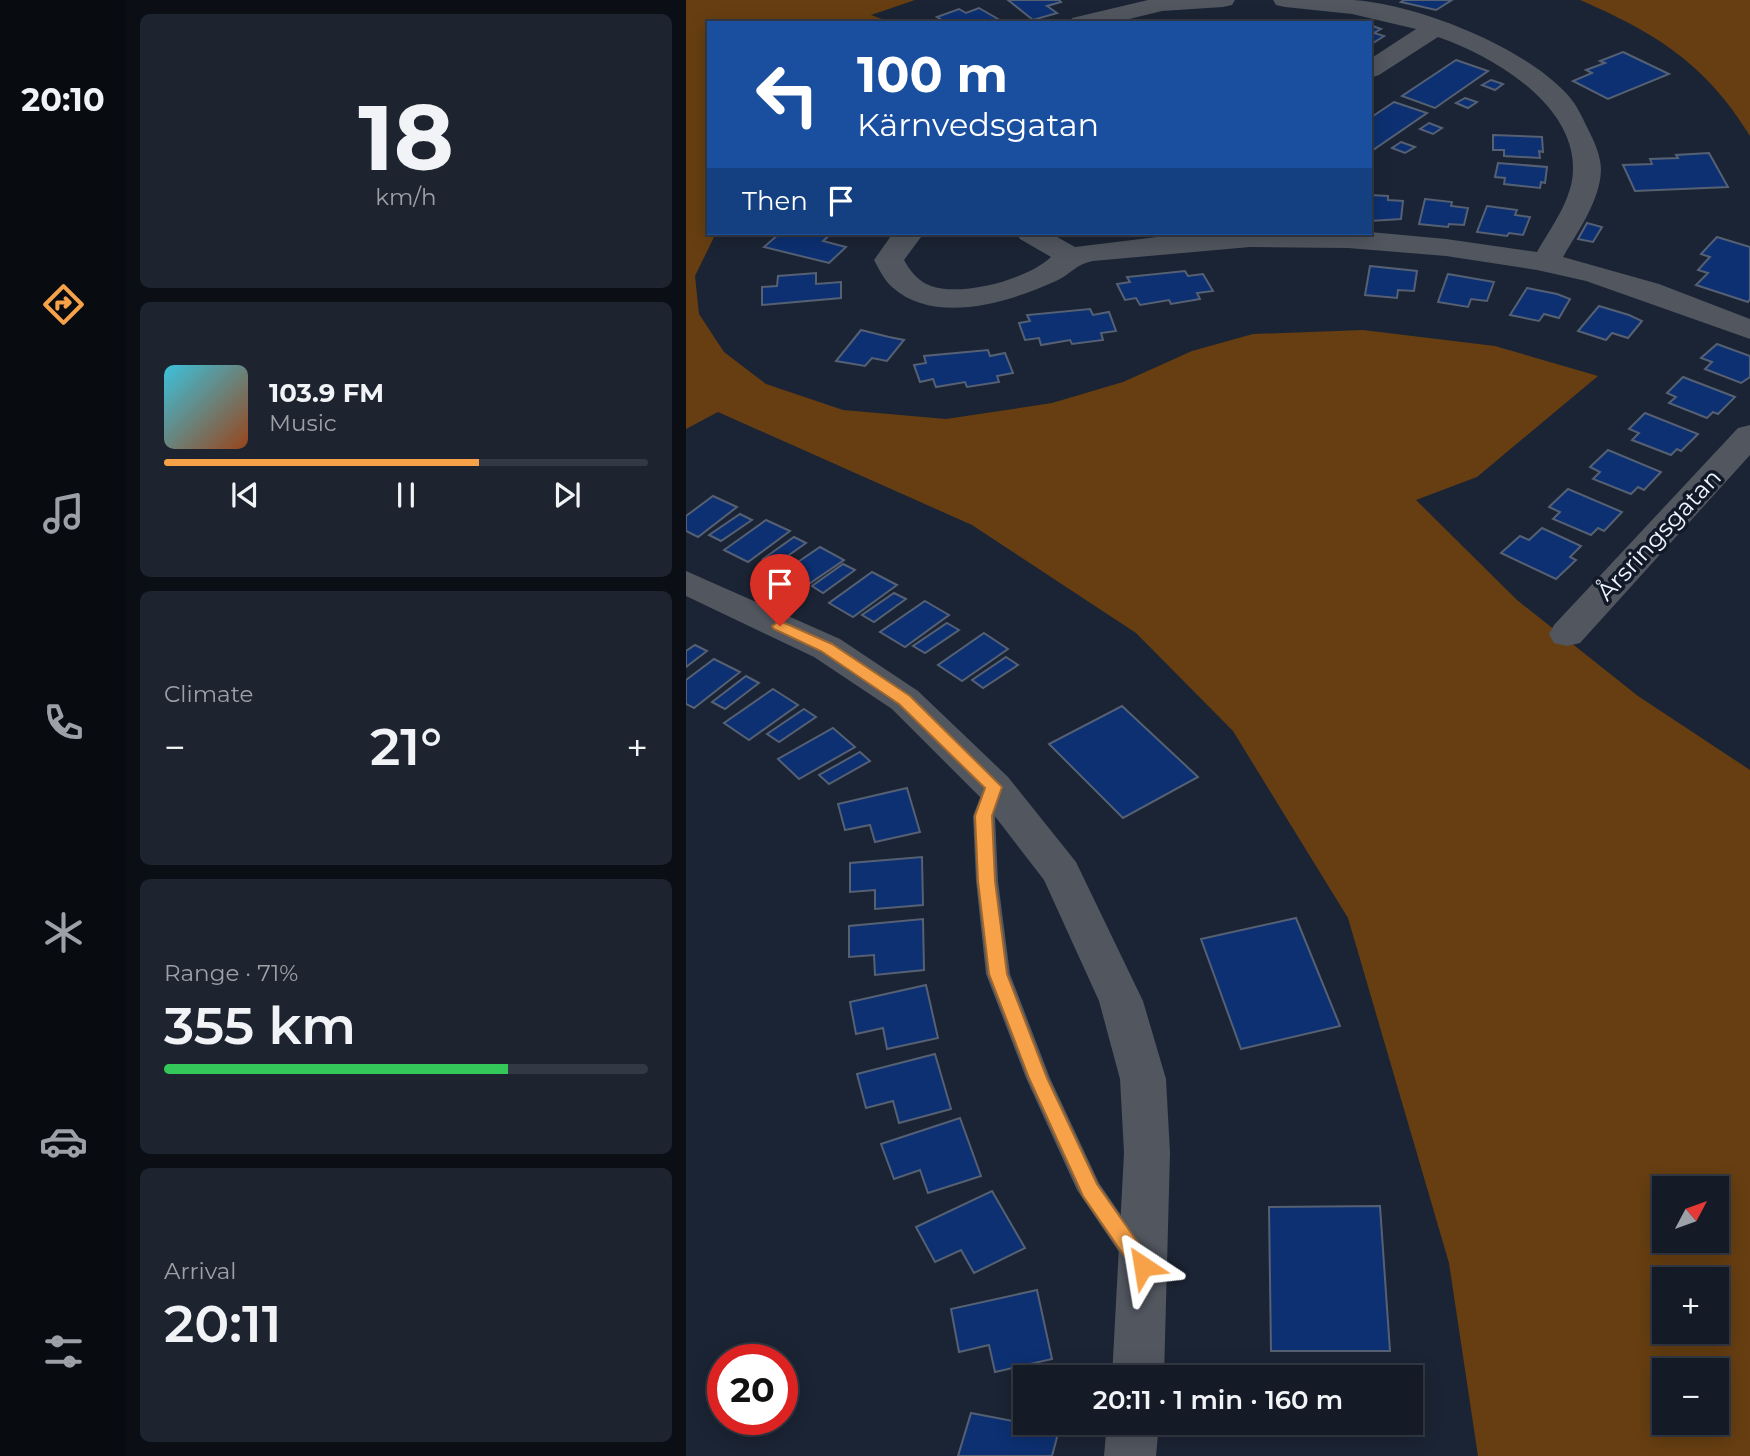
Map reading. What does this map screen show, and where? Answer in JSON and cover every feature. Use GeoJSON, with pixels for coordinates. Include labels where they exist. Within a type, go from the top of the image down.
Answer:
{"type":"FeatureCollection","features":[{"type":"Feature","properties":{"kind":"street"},"geometry":{"type":"LineString","coordinates":[[1090,21],[1162,4],[1223,0]]}},
{"type":"Feature","properties":{"kind":"street"},"geometry":{"type":"LineString","coordinates":[[1285,0],[1313,1],[1376,12],[1433,28],[1479,45],[1529,75],[1559,100],[1578,134],[1588,169],[1579,200],[1545,263]]}},
{"type":"Feature","properties":{"kind":"street"},"geometry":{"type":"LineString","coordinates":[[1372,68],[1433,28]]}},
{"type":"Feature","properties":{"kind":"street"},"geometry":{"type":"LineString","coordinates":[[909,235],[898,244],[889,260],[895,277],[916,290],[936,296],[965,299],[994,294],[1053,272],[1070,256],[1204,240],[1274,236],[1418,244],[1545,263],[1632,286],[1750,330]]}},
{"type":"Feature","properties":{"kind":"street"},"geometry":{"type":"LineString","coordinates":[[1033,235],[1070,256]]}},
{"type":"Feature","properties":{"kind":"street","name":"Årsringsgatan"},"geometry":{"type":"LineString","coordinates":[[1567,634],[1750,435]]}},
{"type":"Feature","properties":{"kind":"street"},"geometry":{"type":"LineString","coordinates":[[686,582],[827,648],[905,700],[994,787],[1061,873],[1121,1001],[1143,1079],[1147,1153],[1139,1365]]}},
{"type":"Feature","properties":{"kind":"street"},"geometry":{"type":"LineString","coordinates":[[1130,1456],[1132,1435]]}},
{"type":"Feature","properties":{"kind":"lane"},"geometry":{"type":"LineString","coordinates":[[994,787],[984,816],[987,881],[998,974],[1038,1078],[1090,1190],[1143,1266]]}},
{"type":"Feature","properties":{"kind":"shaded area"},"geometry":{"type":"Polygon","coordinates":[[[686,0],[915,0],[871,15],[888,21],[707,21],[707,235],[715,235],[695,276],[699,314],[724,352],[766,384],[843,410],[946,419],[1052,403],[1123,382],[1192,351],[1253,334],[1363,330],[1495,346],[1598,376],[1477,477],[1416,500],[1517,600],[1638,696],[1750,770],[1750,1456],[1478,1456],[1449,1263],[1348,918],[1233,731],[1136,633],[972,525],[718,412],[686,429],[686,0]]]}},
{"type":"Feature","properties":{"kind":"shaded area"},"geometry":{"type":"Polygon","coordinates":[[[1580,0],[1750,0],[1750,136],[1716,89],[1677,53],[1632,25],[1580,0]]]}},
{"type":"Feature","properties":{"kind":"building"},"geometry":{"type":"Polygon","coordinates":[[[1008,0],[1061,2],[1047,6],[1057,13],[1033,20],[1008,0]]]}},
{"type":"Feature","properties":{"kind":"building"},"geometry":{"type":"Polygon","coordinates":[[[1452,0],[1436,10],[1401,2],[1452,0]]]}},
{"type":"Feature","properties":{"kind":"building"},"geometry":{"type":"Polygon","coordinates":[[[979,8],[998,19],[944,21],[937,17],[959,9],[966,13],[979,8]]]}},
{"type":"Feature","properties":{"kind":"building"},"geometry":{"type":"Polygon","coordinates":[[[1372,26],[1381,29],[1374,33],[1384,36],[1372,44],[1372,26]]]}},
{"type":"Feature","properties":{"kind":"building"},"geometry":{"type":"Polygon","coordinates":[[[1623,52],[1669,74],[1608,99],[1573,81],[1592,73],[1586,70],[1605,63],[1600,61],[1623,52]]]}},
{"type":"Feature","properties":{"kind":"building"},"geometry":{"type":"Polygon","coordinates":[[[1456,60],[1488,71],[1435,108],[1402,96],[1456,60]]]}},
{"type":"Feature","properties":{"kind":"building"},"geometry":{"type":"Polygon","coordinates":[[[1491,80],[1503,84],[1495,90],[1482,85],[1491,80]]]}},
{"type":"Feature","properties":{"kind":"building"},"geometry":{"type":"Polygon","coordinates":[[[1465,98],[1477,102],[1468,108],[1456,103],[1465,98]]]}},
{"type":"Feature","properties":{"kind":"building"},"geometry":{"type":"Polygon","coordinates":[[[1394,102],[1427,113],[1372,151],[1372,117],[1394,102]]]}},
{"type":"Feature","properties":{"kind":"building"},"geometry":{"type":"Polygon","coordinates":[[[1429,123],[1442,128],[1433,134],[1420,129],[1429,123]]]}},
{"type":"Feature","properties":{"kind":"building"},"geometry":{"type":"Polygon","coordinates":[[[1493,135],[1542,137],[1543,152],[1539,151],[1540,158],[1504,156],[1504,150],[1493,150],[1493,135]]]}},
{"type":"Feature","properties":{"kind":"building"},"geometry":{"type":"Polygon","coordinates":[[[1401,142],[1415,147],[1405,153],[1392,148],[1401,142]]]}},
{"type":"Feature","properties":{"kind":"building"},"geometry":{"type":"Polygon","coordinates":[[[1709,153],[1728,187],[1635,191],[1623,165],[1652,164],[1650,159],[1709,153]]]}},
{"type":"Feature","properties":{"kind":"building"},"geometry":{"type":"Polygon","coordinates":[[[1498,163],[1547,167],[1545,183],[1541,182],[1540,188],[1504,184],[1505,178],[1495,177],[1498,163]]]}},
{"type":"Feature","properties":{"kind":"building"},"geometry":{"type":"Polygon","coordinates":[[[1372,195],[1388,196],[1388,200],[1403,201],[1401,219],[1372,221],[1372,195]]]}},
{"type":"Feature","properties":{"kind":"building"},"geometry":{"type":"Polygon","coordinates":[[[1425,199],[1452,202],[1451,206],[1468,208],[1464,225],[1449,224],[1448,227],[1419,224],[1425,199]]]}},
{"type":"Feature","properties":{"kind":"building"},"geometry":{"type":"Polygon","coordinates":[[[1487,206],[1517,210],[1515,215],[1530,217],[1523,235],[1477,232],[1487,206]]]}},
{"type":"Feature","properties":{"kind":"building"},"geometry":{"type":"Polygon","coordinates":[[[1587,223],[1602,227],[1593,242],[1578,239],[1587,223]]]}},
{"type":"Feature","properties":{"kind":"building"},"geometry":{"type":"Polygon","coordinates":[[[778,235],[830,235],[823,241],[846,247],[829,263],[764,247],[778,235]]]}},
{"type":"Feature","properties":{"kind":"building"},"geometry":{"type":"Polygon","coordinates":[[[1717,237],[1750,247],[1748,302],[1696,285],[1708,273],[1698,270],[1710,257],[1701,254],[1717,237]]]}},
{"type":"Feature","properties":{"kind":"building"},"geometry":{"type":"Polygon","coordinates":[[[1370,266],[1417,271],[1414,291],[1398,290],[1397,298],[1365,295],[1370,266]]]}},
{"type":"Feature","properties":{"kind":"building"},"geometry":{"type":"Polygon","coordinates":[[[1185,271],[1188,276],[1203,274],[1213,291],[1197,293],[1200,299],[1140,305],[1136,298],[1125,300],[1117,284],[1130,282],[1127,277],[1185,271]]]}},
{"type":"Feature","properties":{"kind":"building"},"geometry":{"type":"Polygon","coordinates":[[[816,273],[816,284],[841,282],[841,298],[762,305],[762,287],[777,286],[778,276],[816,273]]]}},
{"type":"Feature","properties":{"kind":"building"},"geometry":{"type":"Polygon","coordinates":[[[1448,274],[1494,282],[1487,301],[1471,299],[1468,307],[1438,302],[1448,274]]]}},
{"type":"Feature","properties":{"kind":"building"},"geometry":{"type":"Polygon","coordinates":[[[1527,288],[1570,299],[1559,318],[1544,314],[1539,321],[1510,315],[1527,288]]]}},
{"type":"Feature","properties":{"kind":"building"},"geometry":{"type":"Polygon","coordinates":[[[1599,306],[1642,321],[1628,338],[1612,333],[1606,340],[1578,331],[1599,306]]]}},
{"type":"Feature","properties":{"kind":"building"},"geometry":{"type":"Polygon","coordinates":[[[1090,309],[1093,315],[1109,312],[1116,331],[1101,333],[1103,340],[1072,344],[1070,340],[1041,345],[1039,338],[1025,340],[1019,323],[1030,321],[1027,315],[1090,309]]]}},
{"type":"Feature","properties":{"kind":"building"},"geometry":{"type":"Polygon","coordinates":[[[861,330],[904,340],[887,361],[872,358],[865,366],[836,361],[861,330]]]}},
{"type":"Feature","properties":{"kind":"building"},"geometry":{"type":"Polygon","coordinates":[[[1717,344],[1750,356],[1750,377],[1741,383],[1705,369],[1712,362],[1701,358],[1717,344]]]}},
{"type":"Feature","properties":{"kind":"building"},"geometry":{"type":"Polygon","coordinates":[[[988,350],[990,356],[1005,353],[1013,373],[997,376],[999,382],[967,387],[965,382],[936,387],[933,379],[920,382],[914,365],[926,363],[924,356],[988,350]]]}},
{"type":"Feature","properties":{"kind":"building"},"geometry":{"type":"Polygon","coordinates":[[[1683,377],[1735,397],[1718,414],[1713,412],[1707,418],[1669,403],[1676,397],[1667,393],[1683,377]]]}},
{"type":"Feature","properties":{"kind":"building"},"geometry":{"type":"Polygon","coordinates":[[[1645,413],[1698,434],[1681,451],[1677,449],[1671,455],[1632,440],[1639,433],[1629,429],[1645,413]]]}},
{"type":"Feature","properties":{"kind":"building"},"geometry":{"type":"Polygon","coordinates":[[[1608,450],[1661,472],[1644,490],[1638,487],[1631,494],[1593,479],[1600,472],[1590,467],[1608,450]]]}},
{"type":"Feature","properties":{"kind":"building"},"geometry":{"type":"Polygon","coordinates":[[[1568,489],[1622,512],[1604,531],[1598,528],[1591,535],[1553,519],[1560,512],[1549,507],[1568,489]]]}},
{"type":"Feature","properties":{"kind":"building"},"geometry":{"type":"Polygon","coordinates":[[[713,496],[737,507],[698,537],[686,531],[686,516],[713,496]]]}},
{"type":"Feature","properties":{"kind":"building"},"geometry":{"type":"Polygon","coordinates":[[[740,514],[752,520],[721,541],[709,535],[740,514]]]}},
{"type":"Feature","properties":{"kind":"building"},"geometry":{"type":"Polygon","coordinates":[[[766,520],[790,531],[748,562],[724,550],[766,520]]]}},
{"type":"Feature","properties":{"kind":"building"},"geometry":{"type":"Polygon","coordinates":[[[1542,528],[1581,546],[1570,557],[1576,560],[1556,579],[1501,553],[1520,536],[1529,540],[1542,528]]]}},
{"type":"Feature","properties":{"kind":"building"},"geometry":{"type":"Polygon","coordinates":[[[794,537],[806,543],[775,565],[763,559],[794,537]]]}},
{"type":"Feature","properties":{"kind":"building"},"geometry":{"type":"Polygon","coordinates":[[[820,547],[844,560],[800,590],[776,577],[820,547]]]}},
{"type":"Feature","properties":{"kind":"building"},"geometry":{"type":"Polygon","coordinates":[[[843,564],[855,570],[823,593],[812,586],[843,564]]]}},
{"type":"Feature","properties":{"kind":"building"},"geometry":{"type":"Polygon","coordinates":[[[872,572],[897,585],[853,617],[829,603],[872,572]]]}},
{"type":"Feature","properties":{"kind":"building"},"geometry":{"type":"Polygon","coordinates":[[[894,593],[906,599],[874,622],[862,615],[894,593]]]}},
{"type":"Feature","properties":{"kind":"building"},"geometry":{"type":"Polygon","coordinates":[[[925,601],[949,615],[905,647],[880,632],[925,601]]]}},
{"type":"Feature","properties":{"kind":"building"},"geometry":{"type":"Polygon","coordinates":[[[947,623],[959,630],[925,653],[913,646],[947,623]]]}},
{"type":"Feature","properties":{"kind":"building"},"geometry":{"type":"Polygon","coordinates":[[[984,633],[1008,649],[962,681],[938,665],[984,633]]]}},
{"type":"Feature","properties":{"kind":"building"},"geometry":{"type":"Polygon","coordinates":[[[695,645],[707,651],[686,667],[686,651],[695,645]]]}},
{"type":"Feature","properties":{"kind":"building"},"geometry":{"type":"Polygon","coordinates":[[[1006,657],[1018,665],[983,688],[972,680],[1006,657]]]}},
{"type":"Feature","properties":{"kind":"building"},"geometry":{"type":"Polygon","coordinates":[[[714,659],[740,672],[694,708],[686,704],[686,680],[714,659]]]}},
{"type":"Feature","properties":{"kind":"building"},"geometry":{"type":"Polygon","coordinates":[[[746,676],[759,683],[725,709],[712,702],[746,676]]]}},
{"type":"Feature","properties":{"kind":"building"},"geometry":{"type":"Polygon","coordinates":[[[773,689],[798,705],[749,740],[724,723],[773,689]]]}},
{"type":"Feature","properties":{"kind":"building"},"geometry":{"type":"Polygon","coordinates":[[[1122,706],[1198,777],[1123,818],[1049,744],[1122,706]]]}},
{"type":"Feature","properties":{"kind":"building"},"geometry":{"type":"Polygon","coordinates":[[[804,709],[816,717],[779,742],[767,734],[804,709]]]}},
{"type":"Feature","properties":{"kind":"building"},"geometry":{"type":"Polygon","coordinates":[[[833,728],[855,747],[799,779],[778,759],[833,728]]]}},
{"type":"Feature","properties":{"kind":"building"},"geometry":{"type":"Polygon","coordinates":[[[860,752],[870,761],[829,784],[819,775],[860,752]]]}},
{"type":"Feature","properties":{"kind":"building"},"geometry":{"type":"Polygon","coordinates":[[[907,788],[920,832],[875,842],[870,825],[845,830],[838,804],[907,788]]]}},
{"type":"Feature","properties":{"kind":"building"},"geometry":{"type":"Polygon","coordinates":[[[922,857],[923,905],[875,909],[875,890],[850,892],[850,863],[922,857]]]}},
{"type":"Feature","properties":{"kind":"building"},"geometry":{"type":"Polygon","coordinates":[[[1296,918],[1340,1026],[1241,1049],[1201,939],[1296,918]]]}},
{"type":"Feature","properties":{"kind":"building"},"geometry":{"type":"Polygon","coordinates":[[[923,919],[924,970],[875,975],[874,955],[849,957],[849,926],[923,919]]]}},
{"type":"Feature","properties":{"kind":"building"},"geometry":{"type":"Polygon","coordinates":[[[926,985],[938,1038],[887,1049],[883,1028],[856,1034],[850,1002],[926,985]]]}},
{"type":"Feature","properties":{"kind":"building"},"geometry":{"type":"Polygon","coordinates":[[[935,1054],[951,1109],[899,1123],[893,1101],[866,1108],[857,1074],[935,1054]]]}},
{"type":"Feature","properties":{"kind":"building"},"geometry":{"type":"Polygon","coordinates":[[[960,1118],[981,1176],[928,1193],[920,1170],[894,1179],[881,1144],[960,1118]]]}},
{"type":"Feature","properties":{"kind":"building"},"geometry":{"type":"Polygon","coordinates":[[[992,1191],[1025,1248],[974,1273],[961,1250],[935,1262],[916,1227],[992,1191]]]}},
{"type":"Feature","properties":{"kind":"building"},"geometry":{"type":"Polygon","coordinates":[[[1380,1206],[1390,1351],[1271,1351],[1269,1207],[1380,1206]]]}},
{"type":"Feature","properties":{"kind":"building"},"geometry":{"type":"Polygon","coordinates":[[[1037,1290],[1052,1359],[1013,1365],[1013,1368],[995,1372],[989,1345],[959,1352],[951,1309],[1037,1290]]]}},
{"type":"Feature","properties":{"kind":"building"},"geometry":{"type":"Polygon","coordinates":[[[971,1413],[1013,1421],[1013,1435],[1058,1435],[1052,1456],[958,1456],[971,1413]]]}},
{"type":"Feature","properties":{"kind":"route"},"geometry":{"type":"LineString","coordinates":[[780,626],[827,648],[905,700],[994,787],[984,816],[987,881],[998,974],[1038,1078],[1090,1190],[1143,1266]]}}]}
